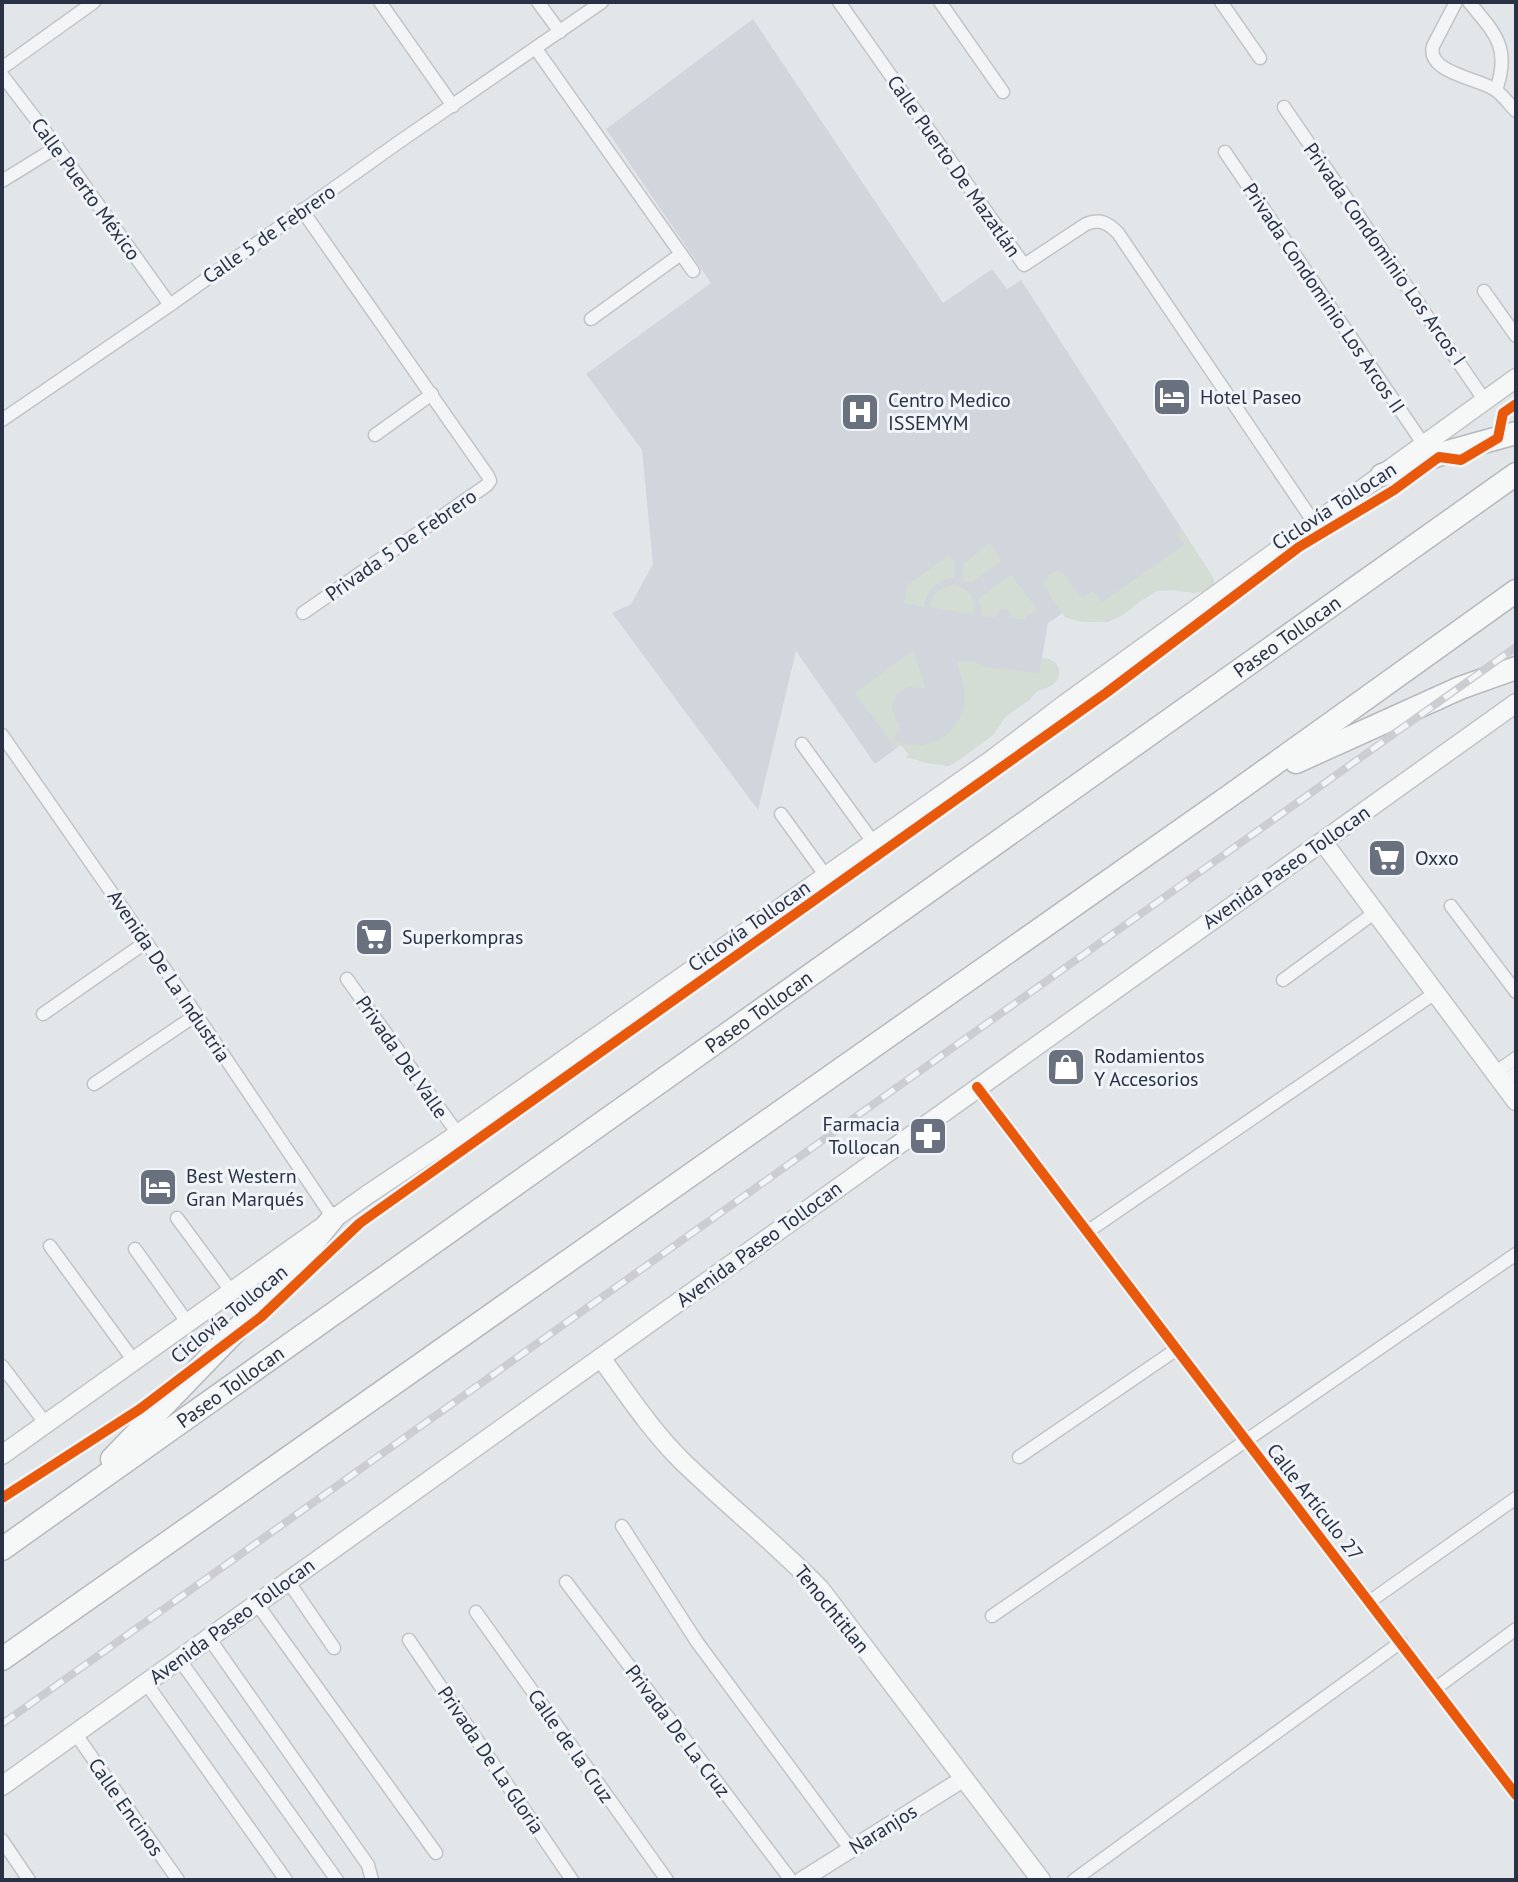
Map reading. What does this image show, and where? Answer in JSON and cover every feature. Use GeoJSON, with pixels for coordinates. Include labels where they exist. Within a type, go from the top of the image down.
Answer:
{"type":"FeatureCollection","features":[{"type":"Feature","properties":{"kind":"highway"},"geometry":{"type":"LineString","coordinates":[[1382,475],[1447,452],[1516,433]]}},
{"type":"Feature","properties":{"kind":"highway","name":"Paseo Tollocan"},"geometry":{"type":"LineString","coordinates":[[2,1549],[1516,474]]}},
{"type":"Feature","properties":{"kind":"highway"},"geometry":{"type":"LineString","coordinates":[[2,1659],[1231,795],[1516,591]]}},
{"type":"Feature","properties":{"kind":"highway"},"geometry":{"type":"LineString","coordinates":[[1231,795],[1325,748],[1460,688],[1516,668]]}},
{"type":"Feature","properties":{"kind":"highway"},"geometry":{"type":"LineString","coordinates":[[75,1497],[275,1290],[333,1218]]}},
{"type":"Feature","properties":{"kind":"main road"},"geometry":{"type":"LineString","coordinates":[[2,1455],[333,1218],[458,1134],[994,758],[1516,378]]}},
{"type":"Feature","properties":{"kind":"main road","name":"Avenida Paseo Tollocan"},"geometry":{"type":"LineString","coordinates":[[2,1786],[1516,703]]}},
{"type":"Feature","properties":{"kind":"main road"},"geometry":{"type":"LineString","coordinates":[[1323,842],[1435,993],[1504,1076],[1516,1101]]}},
{"type":"Feature","properties":{"kind":"main road","name":"Tenochtitlan"},"geometry":{"type":"LineString","coordinates":[[601,1358],[657,1434],[821,1590],[1041,1880]]}},
{"type":"Feature","properties":{"kind":"street"},"geometry":{"type":"LineString","coordinates":[[2,68],[94,2]]}},
{"type":"Feature","properties":{"kind":"street"},"geometry":{"type":"LineString","coordinates":[[380,2],[453,106]]}},
{"type":"Feature","properties":{"kind":"street"},"geometry":{"type":"LineString","coordinates":[[538,2],[560,32]]}},
{"type":"Feature","properties":{"kind":"street","name":"Calle 5 de Febrero"},"geometry":{"type":"LineString","coordinates":[[2,420],[602,2]]}},
{"type":"Feature","properties":{"kind":"street","name":"Calle Puerto De Mazatlán"},"geometry":{"type":"LineString","coordinates":[[839,2],[1024,265],[1092,221],[1105,222],[1118,233],[1315,524]]}},
{"type":"Feature","properties":{"kind":"street"},"geometry":{"type":"LineString","coordinates":[[940,2],[1003,92]]}},
{"type":"Feature","properties":{"kind":"street"},"geometry":{"type":"LineString","coordinates":[[1221,2],[1260,58]]}},
{"type":"Feature","properties":{"kind":"street"},"geometry":{"type":"LineString","coordinates":[[1456,2],[1431,50],[1433,60],[1441,67],[1496,90],[1516,110]]}},
{"type":"Feature","properties":{"kind":"street"},"geometry":{"type":"LineString","coordinates":[[1469,2],[1498,42],[1503,65],[1496,90]]}},
{"type":"Feature","properties":{"kind":"street"},"geometry":{"type":"LineString","coordinates":[[536,49],[693,271]]}},
{"type":"Feature","properties":{"kind":"street","name":"Calle Puerto México"},"geometry":{"type":"LineString","coordinates":[[2,75],[170,305]]}},
{"type":"Feature","properties":{"kind":"street","name":"Privada Condominio Los Arcos I"},"geometry":{"type":"LineString","coordinates":[[1284,107],[1485,401]]}},
{"type":"Feature","properties":{"kind":"street"},"geometry":{"type":"LineString","coordinates":[[2,181],[57,147]]}},
{"type":"Feature","properties":{"kind":"street","name":"Privada Condominio Los Arcos II"},"geometry":{"type":"LineString","coordinates":[[1225,152],[1424,445]]}},
{"type":"Feature","properties":{"kind":"street","name":"Privada 5 De Febrero"},"geometry":{"type":"LineString","coordinates":[[302,210],[490,481],[303,613]]}},
{"type":"Feature","properties":{"kind":"street"},"geometry":{"type":"LineString","coordinates":[[591,319],[681,254]]}},
{"type":"Feature","properties":{"kind":"street"},"geometry":{"type":"LineString","coordinates":[[1484,291],[1516,336]]}},
{"type":"Feature","properties":{"kind":"street"},"geometry":{"type":"LineString","coordinates":[[375,435],[432,394]]}},
{"type":"Feature","properties":{"kind":"street","name":"Avenida De La Industria"},"geometry":{"type":"LineString","coordinates":[[2,735],[333,1218]]}},
{"type":"Feature","properties":{"kind":"street"},"geometry":{"type":"LineString","coordinates":[[802,744],[873,842]]}},
{"type":"Feature","properties":{"kind":"street"},"geometry":{"type":"LineString","coordinates":[[781,814],[826,876]]}},
{"type":"Feature","properties":{"kind":"street"},"geometry":{"type":"LineString","coordinates":[[1451,906],[1516,992]]}},
{"type":"Feature","properties":{"kind":"street"},"geometry":{"type":"LineString","coordinates":[[1283,980],[1374,913]]}},
{"type":"Feature","properties":{"kind":"street"},"geometry":{"type":"LineString","coordinates":[[43,1014],[146,942]]}},
{"type":"Feature","properties":{"kind":"street","name":"Privada Del Valle"},"geometry":{"type":"LineString","coordinates":[[347,979],[458,1134]]}},
{"type":"Feature","properties":{"kind":"street"},"geometry":{"type":"LineString","coordinates":[[1087,1232],[1435,993]]}},
{"type":"Feature","properties":{"kind":"street"},"geometry":{"type":"LineString","coordinates":[[94,1084],[196,1015]]}},
{"type":"Feature","properties":{"kind":"street"},"geometry":{"type":"LineString","coordinates":[[1504,1076],[1516,1058]]}},
{"type":"Feature","properties":{"kind":"street","name":"Calle Artículo 27"},"geometry":{"type":"LineString","coordinates":[[977,1087],[1516,1795]]}},
{"type":"Feature","properties":{"kind":"street"},"geometry":{"type":"LineString","coordinates":[[177,1218],[231,1291]]}},
{"type":"Feature","properties":{"kind":"street"},"geometry":{"type":"LineString","coordinates":[[50,1246],[134,1361]]}},
{"type":"Feature","properties":{"kind":"street"},"geometry":{"type":"LineString","coordinates":[[135,1249],[187,1322]]}},
{"type":"Feature","properties":{"kind":"street"},"geometry":{"type":"LineString","coordinates":[[992,1616],[1516,1254]]}},
{"type":"Feature","properties":{"kind":"street"},"geometry":{"type":"LineString","coordinates":[[1019,1457],[1177,1349]]}},
{"type":"Feature","properties":{"kind":"street"},"geometry":{"type":"LineString","coordinates":[[2,1366],[46,1424]]}},
{"type":"Feature","properties":{"kind":"street"},"geometry":{"type":"LineString","coordinates":[[1369,1602],[1516,1498]]}},
{"type":"Feature","properties":{"kind":"street"},"geometry":{"type":"LineString","coordinates":[[622,1526],[697,1642],[851,1850]]}},
{"type":"Feature","properties":{"kind":"street"},"geometry":{"type":"LineString","coordinates":[[288,1581],[334,1648]]}},
{"type":"Feature","properties":{"kind":"street","name":"Privada De La Cruz"},"geometry":{"type":"LineString","coordinates":[[566,1582],[791,1880]]}},
{"type":"Feature","properties":{"kind":"street"},"geometry":{"type":"LineString","coordinates":[[257,1604],[436,1853]]}},
{"type":"Feature","properties":{"kind":"street","name":"Calle de la Cruz"},"geometry":{"type":"LineString","coordinates":[[476,1612],[667,1880]]}},
{"type":"Feature","properties":{"kind":"street"},"geometry":{"type":"LineString","coordinates":[[1436,1688],[1516,1629]]}},
{"type":"Feature","properties":{"kind":"street"},"geometry":{"type":"LineString","coordinates":[[209,1638],[368,1865],[372,1880]]}},
{"type":"Feature","properties":{"kind":"street","name":"Privada De La Gloria"},"geometry":{"type":"LineString","coordinates":[[409,1640],[572,1880]]}},
{"type":"Feature","properties":{"kind":"street"},"geometry":{"type":"LineString","coordinates":[[1074,1880],[1401,1642]]}},
{"type":"Feature","properties":{"kind":"street"},"geometry":{"type":"LineString","coordinates":[[179,1659],[337,1880]]}},
{"type":"Feature","properties":{"kind":"street"},"geometry":{"type":"LineString","coordinates":[[146,1683],[286,1880]]}},
{"type":"Feature","properties":{"kind":"street","name":"Calle Encinos"},"geometry":{"type":"LineString","coordinates":[[75,1733],[178,1880]]}},
{"type":"Feature","properties":{"kind":"street","name":"Naranjos"},"geometry":{"type":"LineString","coordinates":[[802,1880],[963,1779]]}},
{"type":"Feature","properties":{"kind":"street"},"geometry":{"type":"LineString","coordinates":[[2,1840],[29,1880]]}},
{"type":"Feature","properties":{"kind":"shaded area","name":"Centro Medico ISSEMYM"},"geometry":{"type":"Polygon","coordinates":[[[753,19],[943,303],[992,269],[1007,289],[1021,280],[1214,579],[1214,584],[1195,593],[1157,591],[1107,622],[1075,620],[1065,617],[1063,613],[1048,623],[1042,658],[1055,662],[1059,670],[1058,679],[1051,686],[1037,691],[1005,717],[993,735],[947,766],[906,757],[909,755],[901,745],[875,764],[796,651],[758,810],[612,613],[631,604],[653,564],[642,450],[586,374],[711,283],[606,129],[753,19]]]}},
{"type":"Feature","properties":{"kind":"shaded area"},"geometry":{"type":"Polygon","coordinates":[[[1181,529],[1214,579],[1214,584],[1202,592],[1161,590],[1119,617],[1084,622],[1065,616],[1044,584],[1050,574],[1062,572],[1082,598],[1093,591],[1102,602],[1184,545],[1176,533],[1181,529]]]}},
{"type":"Feature","properties":{"kind":"shaded area"},"geometry":{"type":"Polygon","coordinates":[[[990,543],[1002,561],[971,583],[962,580],[964,563],[990,543]]]}},
{"type":"Feature","properties":{"kind":"shaded area"},"geometry":{"type":"Polygon","coordinates":[[[950,555],[955,563],[954,578],[934,586],[924,607],[904,603],[907,585],[950,555]]]}},
{"type":"Feature","properties":{"kind":"shaded area"},"geometry":{"type":"Polygon","coordinates":[[[1011,575],[1037,609],[1022,620],[1013,618],[1010,611],[1005,609],[998,611],[995,617],[981,616],[979,598],[1011,575]]]}},
{"type":"Feature","properties":{"kind":"shaded area"},"geometry":{"type":"Polygon","coordinates":[[[954,585],[971,595],[975,604],[974,615],[930,607],[937,592],[954,585]]]}},
{"type":"Feature","properties":{"kind":"shaded area"},"geometry":{"type":"Polygon","coordinates":[[[913,651],[926,689],[908,687],[893,701],[895,717],[900,725],[894,740],[905,744],[927,744],[946,735],[954,727],[965,700],[957,662],[1039,673],[1042,659],[1047,658],[1055,662],[1059,675],[1055,683],[1037,691],[1005,717],[993,735],[953,764],[930,764],[906,757],[909,755],[902,745],[896,748],[855,693],[913,651]]]}},
{"type":"Feature","properties":{"kind":"railway"},"geometry":{"type":"LineString","coordinates":[[2,1724],[1516,647]]}},
{"type":"Feature","properties":{"kind":"cycle path","name":"Ciclovía Tollocan"},"geometry":{"type":"LineString","coordinates":[[2,1498],[140,1409],[261,1317],[360,1223],[1106,693],[1299,547],[1394,490],[1439,457],[1461,460],[1498,438],[1503,413],[1516,404]]}},
{"type":"Feature","properties":{"kind":"cycle path"},"geometry":{"type":"LineString","coordinates":[[977,1087],[1516,1795]]}},
{"type":"Feature","properties":{"kind":"place","name":"Hotel Paseo"},"geometry":{"type":"Point","coordinates":[1172,397]}},
{"type":"Feature","properties":{"kind":"place","name":"Centro Medico ISSEMYM"},"geometry":{"type":"Point","coordinates":[860,412]}},
{"type":"Feature","properties":{"kind":"place","name":"Oxxo"},"geometry":{"type":"Point","coordinates":[1387,858]}},
{"type":"Feature","properties":{"kind":"place","name":"Superkompras"},"geometry":{"type":"Point","coordinates":[374,937]}},
{"type":"Feature","properties":{"kind":"place","name":"Rodamientos Y Accesorios"},"geometry":{"type":"Point","coordinates":[1066,1067]}},
{"type":"Feature","properties":{"kind":"place","name":"Farmacia Tollocan"},"geometry":{"type":"Point","coordinates":[928,1136]}},
{"type":"Feature","properties":{"kind":"place","name":"Best Western Gran Marqués"},"geometry":{"type":"Point","coordinates":[158,1187]}}]}
